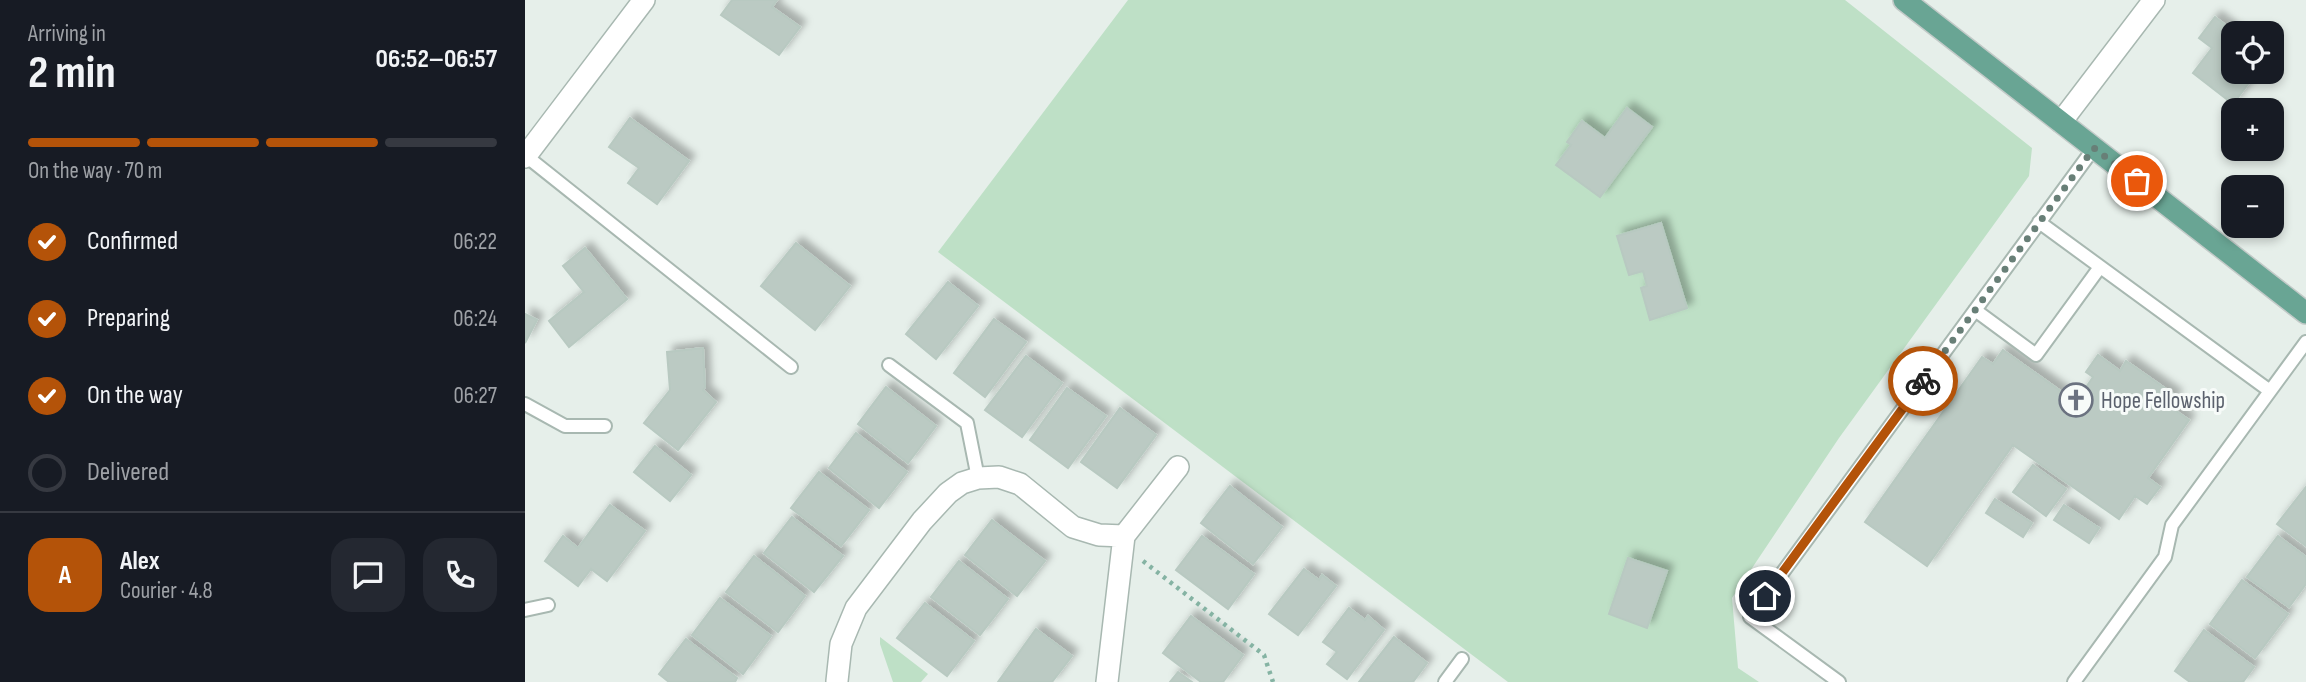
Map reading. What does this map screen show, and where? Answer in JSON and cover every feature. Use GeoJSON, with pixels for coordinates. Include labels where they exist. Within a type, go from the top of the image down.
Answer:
{"type":"FeatureCollection","features":[{"type":"Feature","properties":{"kind":"main road"},"geometry":{"type":"LineString","coordinates":[[1904,0],[2306,313]]}},
{"type":"Feature","properties":{"kind":"street"},"geometry":{"type":"LineString","coordinates":[[525,157],[644,0]]}},
{"type":"Feature","properties":{"kind":"street"},"geometry":{"type":"LineString","coordinates":[[2061,122],[2154,0]]}},
{"type":"Feature","properties":{"kind":"street"},"geometry":{"type":"LineString","coordinates":[[1107,682],[1124,541],[1178,467]]}},
{"type":"Feature","properties":{"kind":"street"},"geometry":{"type":"LineString","coordinates":[[835,681],[841,644],[856,608],[922,520],[948,493],[962,483],[978,478],[999,477],[1020,484],[1073,527],[1124,541]]}},
{"type":"Feature","properties":{"kind":"lane"},"geometry":{"type":"LineString","coordinates":[[1839,682],[1750,617],[2094,148]]}},
{"type":"Feature","properties":{"kind":"lane"},"geometry":{"type":"LineString","coordinates":[[525,157],[791,367]]}},
{"type":"Feature","properties":{"kind":"lane"},"geometry":{"type":"LineString","coordinates":[[2039,222],[2270,391]]}},
{"type":"Feature","properties":{"kind":"lane"},"geometry":{"type":"LineString","coordinates":[[1975,310],[2036,355],[2101,267]]}},
{"type":"Feature","properties":{"kind":"lane"},"geometry":{"type":"LineString","coordinates":[[2074,682],[2165,557],[2172,525],[2306,342]]}},
{"type":"Feature","properties":{"kind":"lane"},"geometry":{"type":"LineString","coordinates":[[889,365],[967,423],[978,478]]}},
{"type":"Feature","properties":{"kind":"lane"},"geometry":{"type":"LineString","coordinates":[[525,404],[565,426],[605,426]]}},
{"type":"Feature","properties":{"kind":"lane"},"geometry":{"type":"LineString","coordinates":[[525,610],[548,605]]}},
{"type":"Feature","properties":{"kind":"lane"},"geometry":{"type":"LineString","coordinates":[[1445,682],[1462,659]]}},
{"type":"Feature","properties":{"kind":"path"},"geometry":{"type":"LineString","coordinates":[[1124,541],[1263,655],[1273,682]]}},
{"type":"Feature","properties":{"kind":"green space"},"geometry":{"type":"Polygon","coordinates":[[[1128,0],[1845,0],[2032,148],[2029,176],[1839,438],[1732,598],[1738,668],[1759,682],[1508,682],[938,252],[1128,0]]]}},
{"type":"Feature","properties":{"kind":"green space"},"geometry":{"type":"Polygon","coordinates":[[[880,637],[928,674],[921,682],[893,682],[880,637]]]}},
{"type":"Feature","properties":{"kind":"building"},"geometry":{"type":"Polygon","coordinates":[[[732,0],[777,0],[772,7],[800,27],[779,55],[721,15],[732,0]]]}},
{"type":"Feature","properties":{"kind":"building"},"geometry":{"type":"Polygon","coordinates":[[[2215,17],[2221,22],[2221,84],[2248,84],[2238,98],[2225,98],[2193,73],[2212,48],[2199,38],[2215,17]]]}},
{"type":"Feature","properties":{"kind":"building"},"geometry":{"type":"Polygon","coordinates":[[[1627,108],[1652,127],[1600,197],[1556,165],[1571,145],[1567,142],[1582,121],[1605,138],[1627,108]]]}},
{"type":"Feature","properties":{"kind":"building"},"geometry":{"type":"Polygon","coordinates":[[[630,118],[689,161],[657,204],[628,183],[639,168],[609,147],[630,118]]]}},
{"type":"Feature","properties":{"kind":"building"},"geometry":{"type":"Polygon","coordinates":[[[1661,223],[1687,308],[1650,320],[1641,288],[1647,286],[1643,271],[1629,275],[1617,236],[1661,223]]]}},
{"type":"Feature","properties":{"kind":"building"},"geometry":{"type":"Polygon","coordinates":[[[796,243],[850,286],[815,330],[761,286],[796,243]]]}},
{"type":"Feature","properties":{"kind":"building"},"geometry":{"type":"Polygon","coordinates":[[[585,248],[627,299],[569,347],[549,321],[584,292],[563,266],[585,248]]]}},
{"type":"Feature","properties":{"kind":"building"},"geometry":{"type":"Polygon","coordinates":[[[948,282],[978,306],[936,359],[906,334],[948,282]]]}},
{"type":"Feature","properties":{"kind":"building"},"geometry":{"type":"Polygon","coordinates":[[[525,314],[537,320],[525,343],[525,314]]]}},
{"type":"Feature","properties":{"kind":"building"},"geometry":{"type":"Polygon","coordinates":[[[994,319],[1026,342],[985,397],[954,373],[994,319]]]}},
{"type":"Feature","properties":{"kind":"building"},"geometry":{"type":"Polygon","coordinates":[[[703,348],[703,390],[716,402],[678,450],[644,423],[670,390],[667,352],[703,348]]]}},
{"type":"Feature","properties":{"kind":"building"},"geometry":{"type":"Polygon","coordinates":[[[2003,350],[2076,402],[2093,377],[2086,372],[2098,355],[2120,371],[2126,361],[2176,396],[2169,406],[2189,420],[2148,478],[2160,487],[2147,504],[2135,496],[2119,519],[2013,445],[1927,566],[1865,522],[1982,357],[1993,364],[2003,350]]]}},
{"type":"Feature","properties":{"kind":"building"},"geometry":{"type":"Polygon","coordinates":[[[1026,356],[1062,383],[1022,437],[985,410],[1026,356]]]}},
{"type":"Feature","properties":{"kind":"building"},"geometry":{"type":"Polygon","coordinates":[[[886,387],[936,426],[908,463],[858,424],[886,387]]]}},
{"type":"Feature","properties":{"kind":"building"},"geometry":{"type":"Polygon","coordinates":[[[1067,388],[1106,416],[1068,468],[1030,440],[1067,388]]]}},
{"type":"Feature","properties":{"kind":"building"},"geometry":{"type":"Polygon","coordinates":[[[1120,408],[1156,435],[1117,488],[1081,462],[1120,408]]]}},
{"type":"Feature","properties":{"kind":"building"},"geometry":{"type":"Polygon","coordinates":[[[856,433],[907,472],[879,508],[829,468],[856,433]]]}},
{"type":"Feature","properties":{"kind":"building"},"geometry":{"type":"Polygon","coordinates":[[[655,446],[691,475],[670,501],[634,472],[655,446]]]}},
{"type":"Feature","properties":{"kind":"building"},"geometry":{"type":"Polygon","coordinates":[[[2033,465],[2066,489],[2046,516],[2013,492],[2033,465]]]}},
{"type":"Feature","properties":{"kind":"building"},"geometry":{"type":"Polygon","coordinates":[[[819,472],[869,510],[841,546],[791,508],[819,472]]]}},
{"type":"Feature","properties":{"kind":"building"},"geometry":{"type":"Polygon","coordinates":[[[1230,486],[1282,527],[1253,564],[1201,523],[1230,486]]]}},
{"type":"Feature","properties":{"kind":"building"},"geometry":{"type":"Polygon","coordinates":[[[2306,487],[2306,546],[2277,524],[2306,487]]]}},
{"type":"Feature","properties":{"kind":"building"},"geometry":{"type":"Polygon","coordinates":[[[1995,499],[2032,523],[2023,537],[1986,513],[1995,499]]]}},
{"type":"Feature","properties":{"kind":"building"},"geometry":{"type":"Polygon","coordinates":[[[610,505],[645,531],[607,581],[591,569],[578,586],[545,561],[563,536],[578,548],[610,505]]]}},
{"type":"Feature","properties":{"kind":"building"},"geometry":{"type":"Polygon","coordinates":[[[2064,505],[2099,528],[2089,543],[2054,520],[2064,505]]]}},
{"type":"Feature","properties":{"kind":"building"},"geometry":{"type":"Polygon","coordinates":[[[792,517],[843,556],[814,592],[764,553],[792,517]]]}},
{"type":"Feature","properties":{"kind":"building"},"geometry":{"type":"Polygon","coordinates":[[[992,520],[1045,561],[1017,596],[965,555],[992,520]]]}},
{"type":"Feature","properties":{"kind":"building"},"geometry":{"type":"Polygon","coordinates":[[[1202,536],[1254,574],[1228,609],[1176,570],[1202,536]]]}},
{"type":"Feature","properties":{"kind":"building"},"geometry":{"type":"Polygon","coordinates":[[[2278,536],[2306,557],[2306,584],[2289,607],[2247,577],[2278,536]]]}},
{"type":"Feature","properties":{"kind":"building"},"geometry":{"type":"Polygon","coordinates":[[[754,556],[805,596],[778,632],[726,592],[754,556]]]}},
{"type":"Feature","properties":{"kind":"building"},"geometry":{"type":"Polygon","coordinates":[[[1628,558],[1667,571],[1647,628],[1609,614],[1628,558]]]}},
{"type":"Feature","properties":{"kind":"building"},"geometry":{"type":"Polygon","coordinates":[[[959,561],[1008,599],[980,635],[931,597],[959,561]]]}},
{"type":"Feature","properties":{"kind":"building"},"geometry":{"type":"Polygon","coordinates":[[[1304,569],[1319,580],[1322,575],[1336,586],[1298,635],[1269,614],[1304,569]]]}},
{"type":"Feature","properties":{"kind":"building"},"geometry":{"type":"Polygon","coordinates":[[[2242,580],[2288,614],[2255,658],[2210,624],[2242,580]]]}},
{"type":"Feature","properties":{"kind":"building"},"geometry":{"type":"Polygon","coordinates":[[[720,598],[771,636],[743,674],[692,635],[720,598]]]}},
{"type":"Feature","properties":{"kind":"building"},"geometry":{"type":"Polygon","coordinates":[[[925,603],[974,641],[947,676],[897,638],[925,603]]]}},
{"type":"Feature","properties":{"kind":"building"},"geometry":{"type":"Polygon","coordinates":[[[1349,608],[1365,620],[1368,616],[1384,630],[1347,679],[1327,664],[1337,652],[1323,642],[1349,608]]]}},
{"type":"Feature","properties":{"kind":"building"},"geometry":{"type":"Polygon","coordinates":[[[1191,616],[1243,655],[1223,682],[1201,682],[1163,653],[1191,616]]]}},
{"type":"Feature","properties":{"kind":"building"},"geometry":{"type":"Polygon","coordinates":[[[1036,629],[1072,656],[1052,682],[998,682],[1036,629]]]}},
{"type":"Feature","properties":{"kind":"building"},"geometry":{"type":"Polygon","coordinates":[[[2204,630],[2254,667],[2243,682],[2190,682],[2175,671],[2204,630]]]}},
{"type":"Feature","properties":{"kind":"building"},"geometry":{"type":"Polygon","coordinates":[[[1394,637],[1427,663],[1413,682],[1359,682],[1394,637]]]}},
{"type":"Feature","properties":{"kind":"building"},"geometry":{"type":"Polygon","coordinates":[[[686,639],[737,678],[735,682],[669,682],[659,674],[686,639]]]}},
{"type":"Feature","properties":{"kind":"building"},"geometry":{"type":"Polygon","coordinates":[[[1178,672],[1192,682],[1170,682],[1178,672]]]}},
{"type":"Feature","properties":{"kind":"way so far"},"geometry":{"type":"LineString","coordinates":[[1923,381],[2094,148],[2137,181]]}},
{"type":"Feature","properties":{"kind":"place","name":"Hope Fellowship"},"geometry":{"type":"Point","coordinates":[2076,400]}},
{"type":"Feature","properties":{"kind":"route"},"geometry":{"type":"LineString","coordinates":[[1765,596],[1923,381]]}}]}
